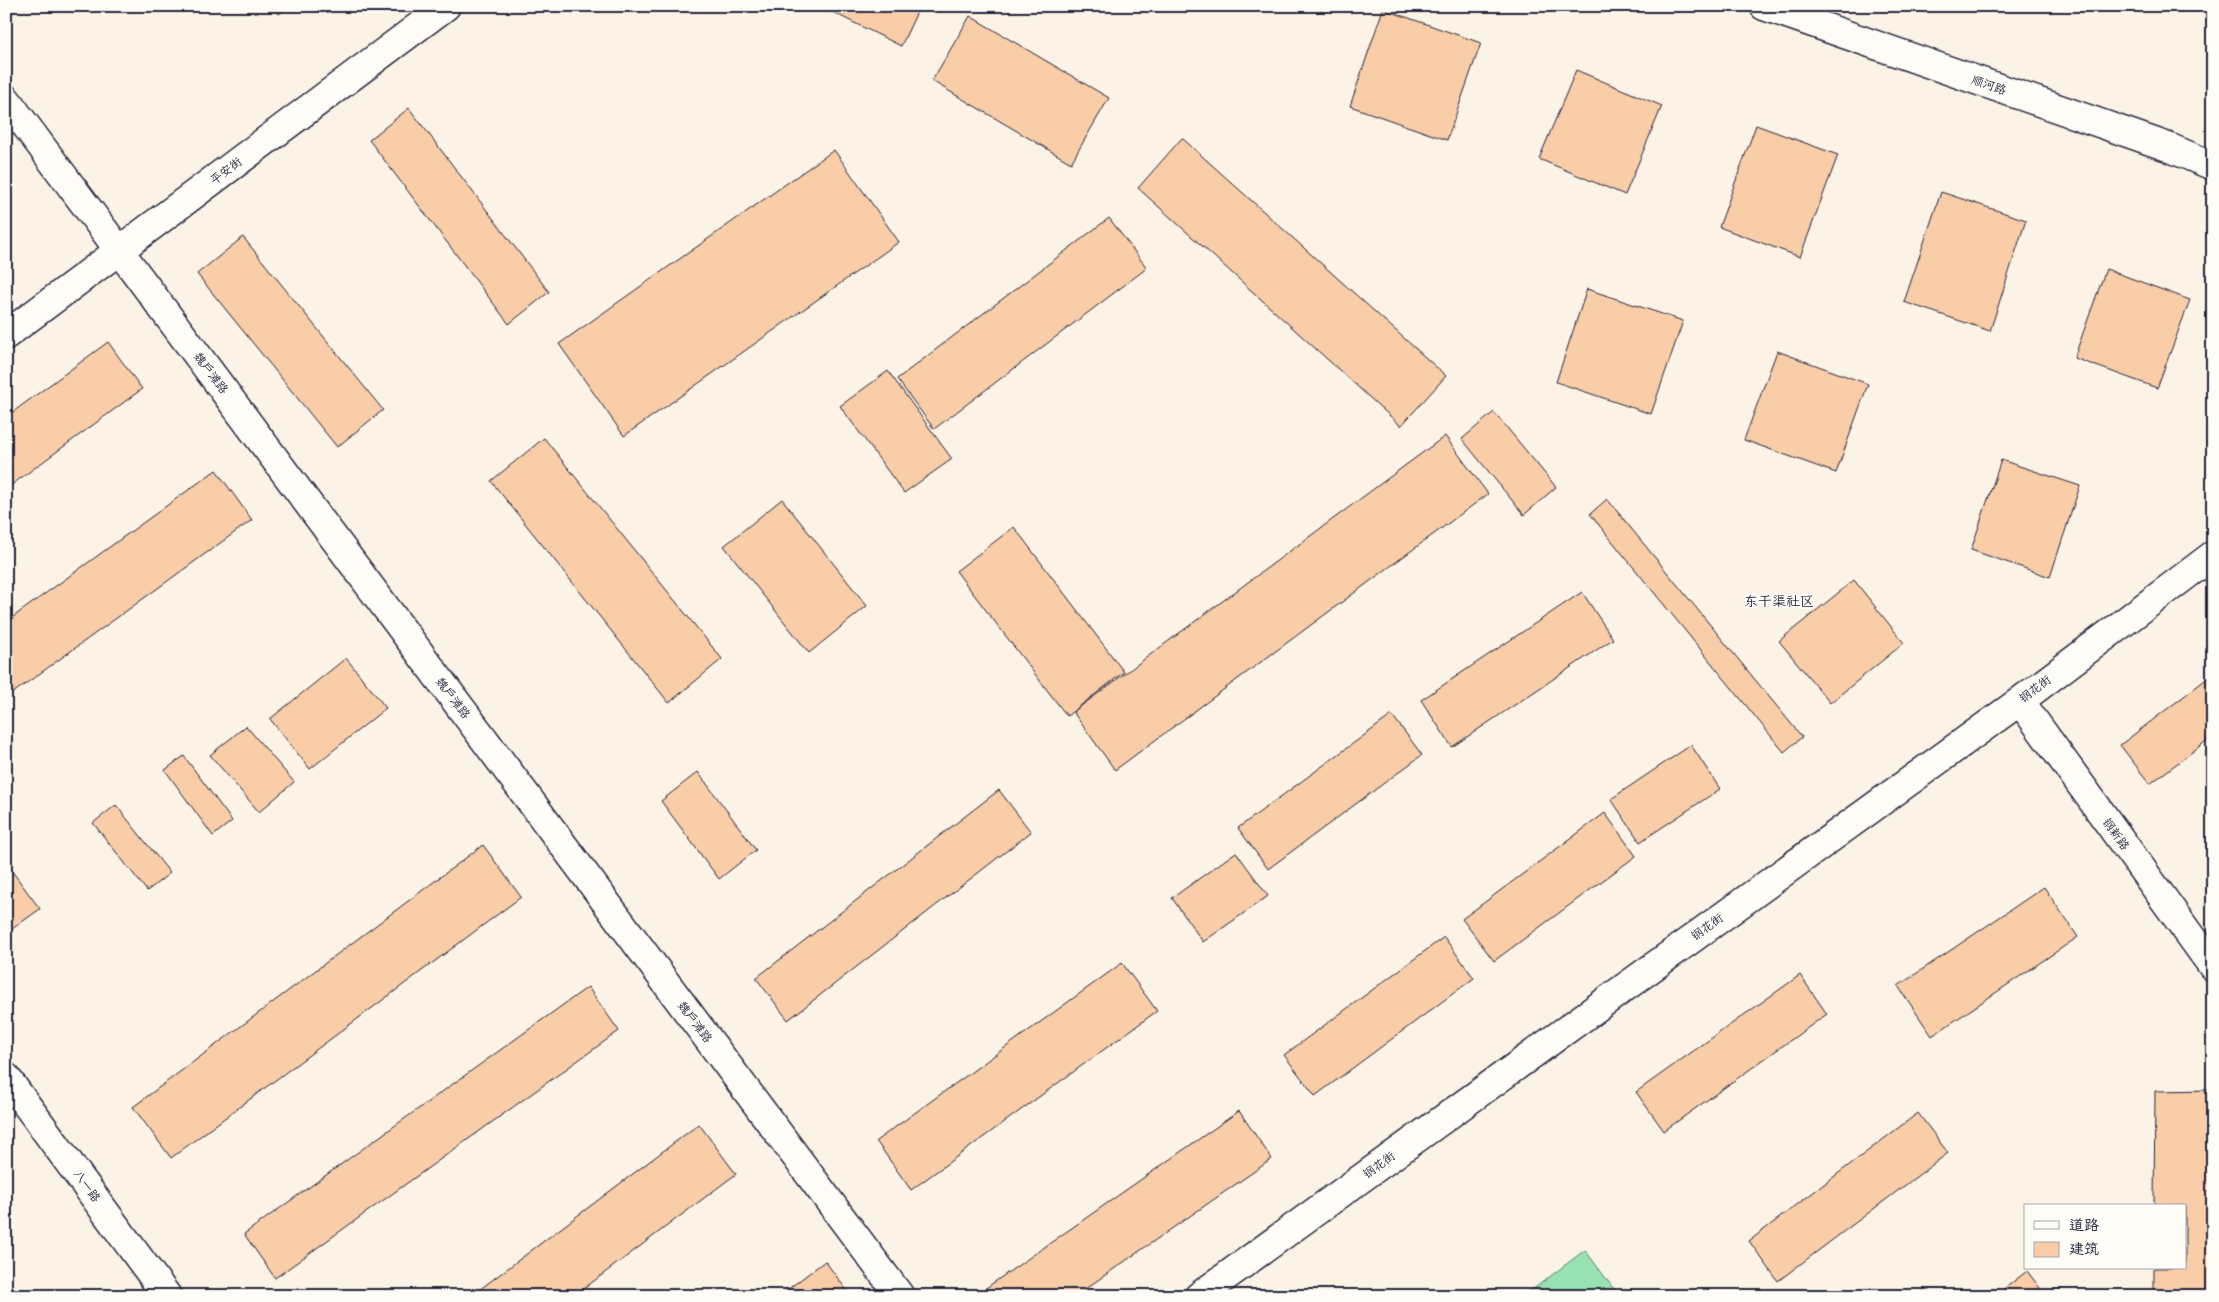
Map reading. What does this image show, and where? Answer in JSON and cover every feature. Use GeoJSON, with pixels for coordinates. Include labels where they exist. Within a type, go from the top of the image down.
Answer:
{"type":"FeatureCollection","features":[{"type":"Feature","properties":{"kind":"street","name":"平安街"},"geometry":{"type":"LineString","coordinates":[[6,335],[446,6]]}},
{"type":"Feature","properties":{"kind":"street","name":"顺河路"},"geometry":{"type":"LineString","coordinates":[[1764,6],[2168,147],[2213,166]]}},
{"type":"Feature","properties":{"kind":"street","name":"魏户滩路"},"geometry":{"type":"LineString","coordinates":[[6,99],[900,1296]]}},
{"type":"Feature","properties":{"kind":"street","name":"钢花街"},"geometry":{"type":"LineString","coordinates":[[1199,1296],[2020,701],[2213,555]]}},
{"type":"Feature","properties":{"kind":"street","name":"钢新路"},"geometry":{"type":"LineString","coordinates":[[2020,701],[2213,966]]}},
{"type":"Feature","properties":{"kind":"street","name":"八一路"},"geometry":{"type":"LineString","coordinates":[[6,1077],[167,1296]]}},
{"type":"Feature","properties":{"kind":"green space"},"geometry":{"type":"Polygon","coordinates":[[[1585,1250],[1619,1296],[1524,1296],[1585,1250]]]}},
{"type":"Feature","properties":{"kind":"building"},"geometry":{"type":"Polygon","coordinates":[[[273,6],[289,6],[279,14],[273,6]]]}},
{"type":"Feature","properties":{"kind":"building"},"geometry":{"type":"Polygon","coordinates":[[[820,6],[912,6],[918,10],[901,46],[820,6]]]}},
{"type":"Feature","properties":{"kind":"building"},"geometry":{"type":"Polygon","coordinates":[[[1383,9],[1481,43],[1447,140],[1350,106],[1383,9]]]}},
{"type":"Feature","properties":{"kind":"building"},"geometry":{"type":"Polygon","coordinates":[[[970,16],[1109,98],[1071,163],[932,81],[970,16]]]}},
{"type":"Feature","properties":{"kind":"building"},"geometry":{"type":"Polygon","coordinates":[[[1576,70],[1662,106],[1625,195],[1539,159],[1576,70]]]}},
{"type":"Feature","properties":{"kind":"building"},"geometry":{"type":"Polygon","coordinates":[[[409,108],[549,292],[509,324],[369,140],[409,108]]]}},
{"type":"Feature","properties":{"kind":"building"},"geometry":{"type":"Polygon","coordinates":[[[1756,125],[1838,155],[1800,257],[1719,227],[1756,125]]]}},
{"type":"Feature","properties":{"kind":"building"},"geometry":{"type":"Polygon","coordinates":[[[1182,138],[1446,376],[1401,426],[1138,188],[1182,138]]]}},
{"type":"Feature","properties":{"kind":"building"},"geometry":{"type":"Polygon","coordinates":[[[834,150],[899,242],[624,436],[559,344],[834,150]]]}},
{"type":"Feature","properties":{"kind":"building"},"geometry":{"type":"Polygon","coordinates":[[[1941,192],[2026,220],[1990,331],[1904,302],[1941,192]]]}},
{"type":"Feature","properties":{"kind":"building"},"geometry":{"type":"Polygon","coordinates":[[[1109,218],[1147,268],[934,429],[897,379],[1109,218]]]}},
{"type":"Feature","properties":{"kind":"building"},"geometry":{"type":"Polygon","coordinates":[[[243,237],[383,410],[337,447],[197,274],[243,237]]]}},
{"type":"Feature","properties":{"kind":"building"},"geometry":{"type":"Polygon","coordinates":[[[2106,269],[2190,300],[2157,388],[2074,358],[2106,269]]]}},
{"type":"Feature","properties":{"kind":"building"},"geometry":{"type":"Polygon","coordinates":[[[1587,289],[1683,321],[1651,414],[1556,382],[1587,289]]]}},
{"type":"Feature","properties":{"kind":"building"},"geometry":{"type":"Polygon","coordinates":[[[108,342],[142,389],[6,489],[6,417],[108,342]]]}},
{"type":"Feature","properties":{"kind":"building"},"geometry":{"type":"Polygon","coordinates":[[[1777,351],[1868,384],[1836,473],[1744,440],[1777,351]]]}},
{"type":"Feature","properties":{"kind":"building"},"geometry":{"type":"Polygon","coordinates":[[[888,371],[952,459],[904,493],[840,406],[888,371]]]}},
{"type":"Feature","properties":{"kind":"building"},"geometry":{"type":"Polygon","coordinates":[[[1494,412],[1556,487],[1524,515],[1462,439],[1494,412]]]}},
{"type":"Feature","properties":{"kind":"building"},"geometry":{"type":"Polygon","coordinates":[[[1445,436],[1488,494],[1115,770],[1073,712],[1445,436]]]}},
{"type":"Feature","properties":{"kind":"building"},"geometry":{"type":"Polygon","coordinates":[[[544,438],[722,659],[669,703],[491,481],[544,438]]]}},
{"type":"Feature","properties":{"kind":"building"},"geometry":{"type":"Polygon","coordinates":[[[2001,460],[2080,486],[2050,577],[1971,550],[2001,460]]]}},
{"type":"Feature","properties":{"kind":"building"},"geometry":{"type":"Polygon","coordinates":[[[216,470],[252,520],[6,698],[6,622],[216,470]]]}},
{"type":"Feature","properties":{"kind":"building"},"geometry":{"type":"Polygon","coordinates":[[[782,499],[867,606],[809,653],[724,546],[782,499]]]}},
{"type":"Feature","properties":{"kind":"building"},"geometry":{"type":"Polygon","coordinates":[[[1607,499],[1802,737],[1784,752],[1590,514],[1607,499]]]}},
{"type":"Feature","properties":{"kind":"building"},"geometry":{"type":"Polygon","coordinates":[[[1014,527],[1124,672],[1067,716],[956,571],[1014,527]]]}},
{"type":"Feature","properties":{"kind":"building"},"geometry":{"type":"Polygon","coordinates":[[[1854,580],[1904,643],[1830,703],[1779,641],[1854,580]]]}},
{"type":"Feature","properties":{"kind":"building"},"geometry":{"type":"Polygon","coordinates":[[[1582,592],[1613,639],[1452,747],[1421,700],[1582,592]]]}},
{"type":"Feature","properties":{"kind":"building"},"geometry":{"type":"Polygon","coordinates":[[[346,658],[386,708],[310,769],[270,719],[346,658]]]}},
{"type":"Feature","properties":{"kind":"building"},"geometry":{"type":"Polygon","coordinates":[[[2213,674],[2213,736],[2150,784],[2120,745],[2213,674]]]}},
{"type":"Feature","properties":{"kind":"building"},"geometry":{"type":"Polygon","coordinates":[[[1392,715],[1422,755],[1268,869],[1238,828],[1392,715]]]}},
{"type":"Feature","properties":{"kind":"building"},"geometry":{"type":"Polygon","coordinates":[[[246,726],[294,782],[259,812],[210,755],[246,726]]]}},
{"type":"Feature","properties":{"kind":"building"},"geometry":{"type":"Polygon","coordinates":[[[1691,745],[1720,789],[1640,842],[1611,799],[1691,745]]]}},
{"type":"Feature","properties":{"kind":"building"},"geometry":{"type":"Polygon","coordinates":[[[184,756],[232,821],[213,836],[165,770],[184,756]]]}},
{"type":"Feature","properties":{"kind":"building"},"geometry":{"type":"Polygon","coordinates":[[[698,772],[756,850],[719,879],[661,801],[698,772]]]}},
{"type":"Feature","properties":{"kind":"building"},"geometry":{"type":"Polygon","coordinates":[[[999,790],[1031,832],[788,1020],[756,978],[999,790]]]}},
{"type":"Feature","properties":{"kind":"building"},"geometry":{"type":"Polygon","coordinates":[[[116,805],[170,873],[147,891],[93,823],[116,805]]]}},
{"type":"Feature","properties":{"kind":"building"},"geometry":{"type":"Polygon","coordinates":[[[1605,813],[1636,856],[1494,961],[1462,919],[1605,813]]]}},
{"type":"Feature","properties":{"kind":"building"},"geometry":{"type":"Polygon","coordinates":[[[483,845],[521,897],[171,1158],[133,1107],[483,845]]]}},
{"type":"Feature","properties":{"kind":"building"},"geometry":{"type":"Polygon","coordinates":[[[1236,852],[1268,896],[1203,942],[1172,898],[1236,852]]]}},
{"type":"Feature","properties":{"kind":"building"},"geometry":{"type":"Polygon","coordinates":[[[6,863],[40,909],[12,929],[6,921],[6,863]]]}},
{"type":"Feature","properties":{"kind":"building"},"geometry":{"type":"Polygon","coordinates":[[[2044,887],[2078,937],[1932,1036],[1898,986],[2044,887]]]}},
{"type":"Feature","properties":{"kind":"building"},"geometry":{"type":"Polygon","coordinates":[[[1444,937],[1474,978],[1315,1096],[1284,1055],[1444,937]]]}},
{"type":"Feature","properties":{"kind":"building"},"geometry":{"type":"Polygon","coordinates":[[[1122,963],[1157,1011],[911,1190],[876,1141],[1122,963]]]}},
{"type":"Feature","properties":{"kind":"building"},"geometry":{"type":"Polygon","coordinates":[[[1800,975],[1827,1014],[1664,1131],[1636,1092],[1800,975]]]}},
{"type":"Feature","properties":{"kind":"building"},"geometry":{"type":"Polygon","coordinates":[[[588,987],[619,1031],[275,1278],[244,1234],[588,987]]]}},
{"type":"Feature","properties":{"kind":"building"},"geometry":{"type":"Polygon","coordinates":[[[2213,1090],[2213,1296],[2154,1296],[2154,1270],[2186,1270],[2186,1204],[2154,1204],[2155,1091],[2213,1090]]]}},
{"type":"Feature","properties":{"kind":"building"},"geometry":{"type":"Polygon","coordinates":[[[1239,1111],[1272,1159],[1075,1296],[987,1296],[983,1290],[1239,1111]]]}},
{"type":"Feature","properties":{"kind":"building"},"geometry":{"type":"Polygon","coordinates":[[[1918,1113],[1948,1153],[1778,1281],[1749,1241],[1918,1113]]]}},
{"type":"Feature","properties":{"kind":"building"},"geometry":{"type":"Polygon","coordinates":[[[699,1124],[736,1174],[574,1296],[471,1296],[699,1124]]]}},
{"type":"Feature","properties":{"kind":"building"},"geometry":{"type":"Polygon","coordinates":[[[825,1261],[851,1296],[779,1296],[825,1261]]]}},
{"type":"Feature","properties":{"kind":"building"},"geometry":{"type":"Polygon","coordinates":[[[2027,1271],[2046,1296],[1995,1296],[2027,1271]]]}},
{"type":"Feature","properties":{"kind":"building"},"geometry":{"type":"Polygon","coordinates":[[[56,1289],[61,1296],[48,1296],[56,1289]]]}},
{"type":"Feature","properties":{"kind":"district","name":"东干渠社区"},"geometry":{"type":"Point","coordinates":[1779,601]}}]}
